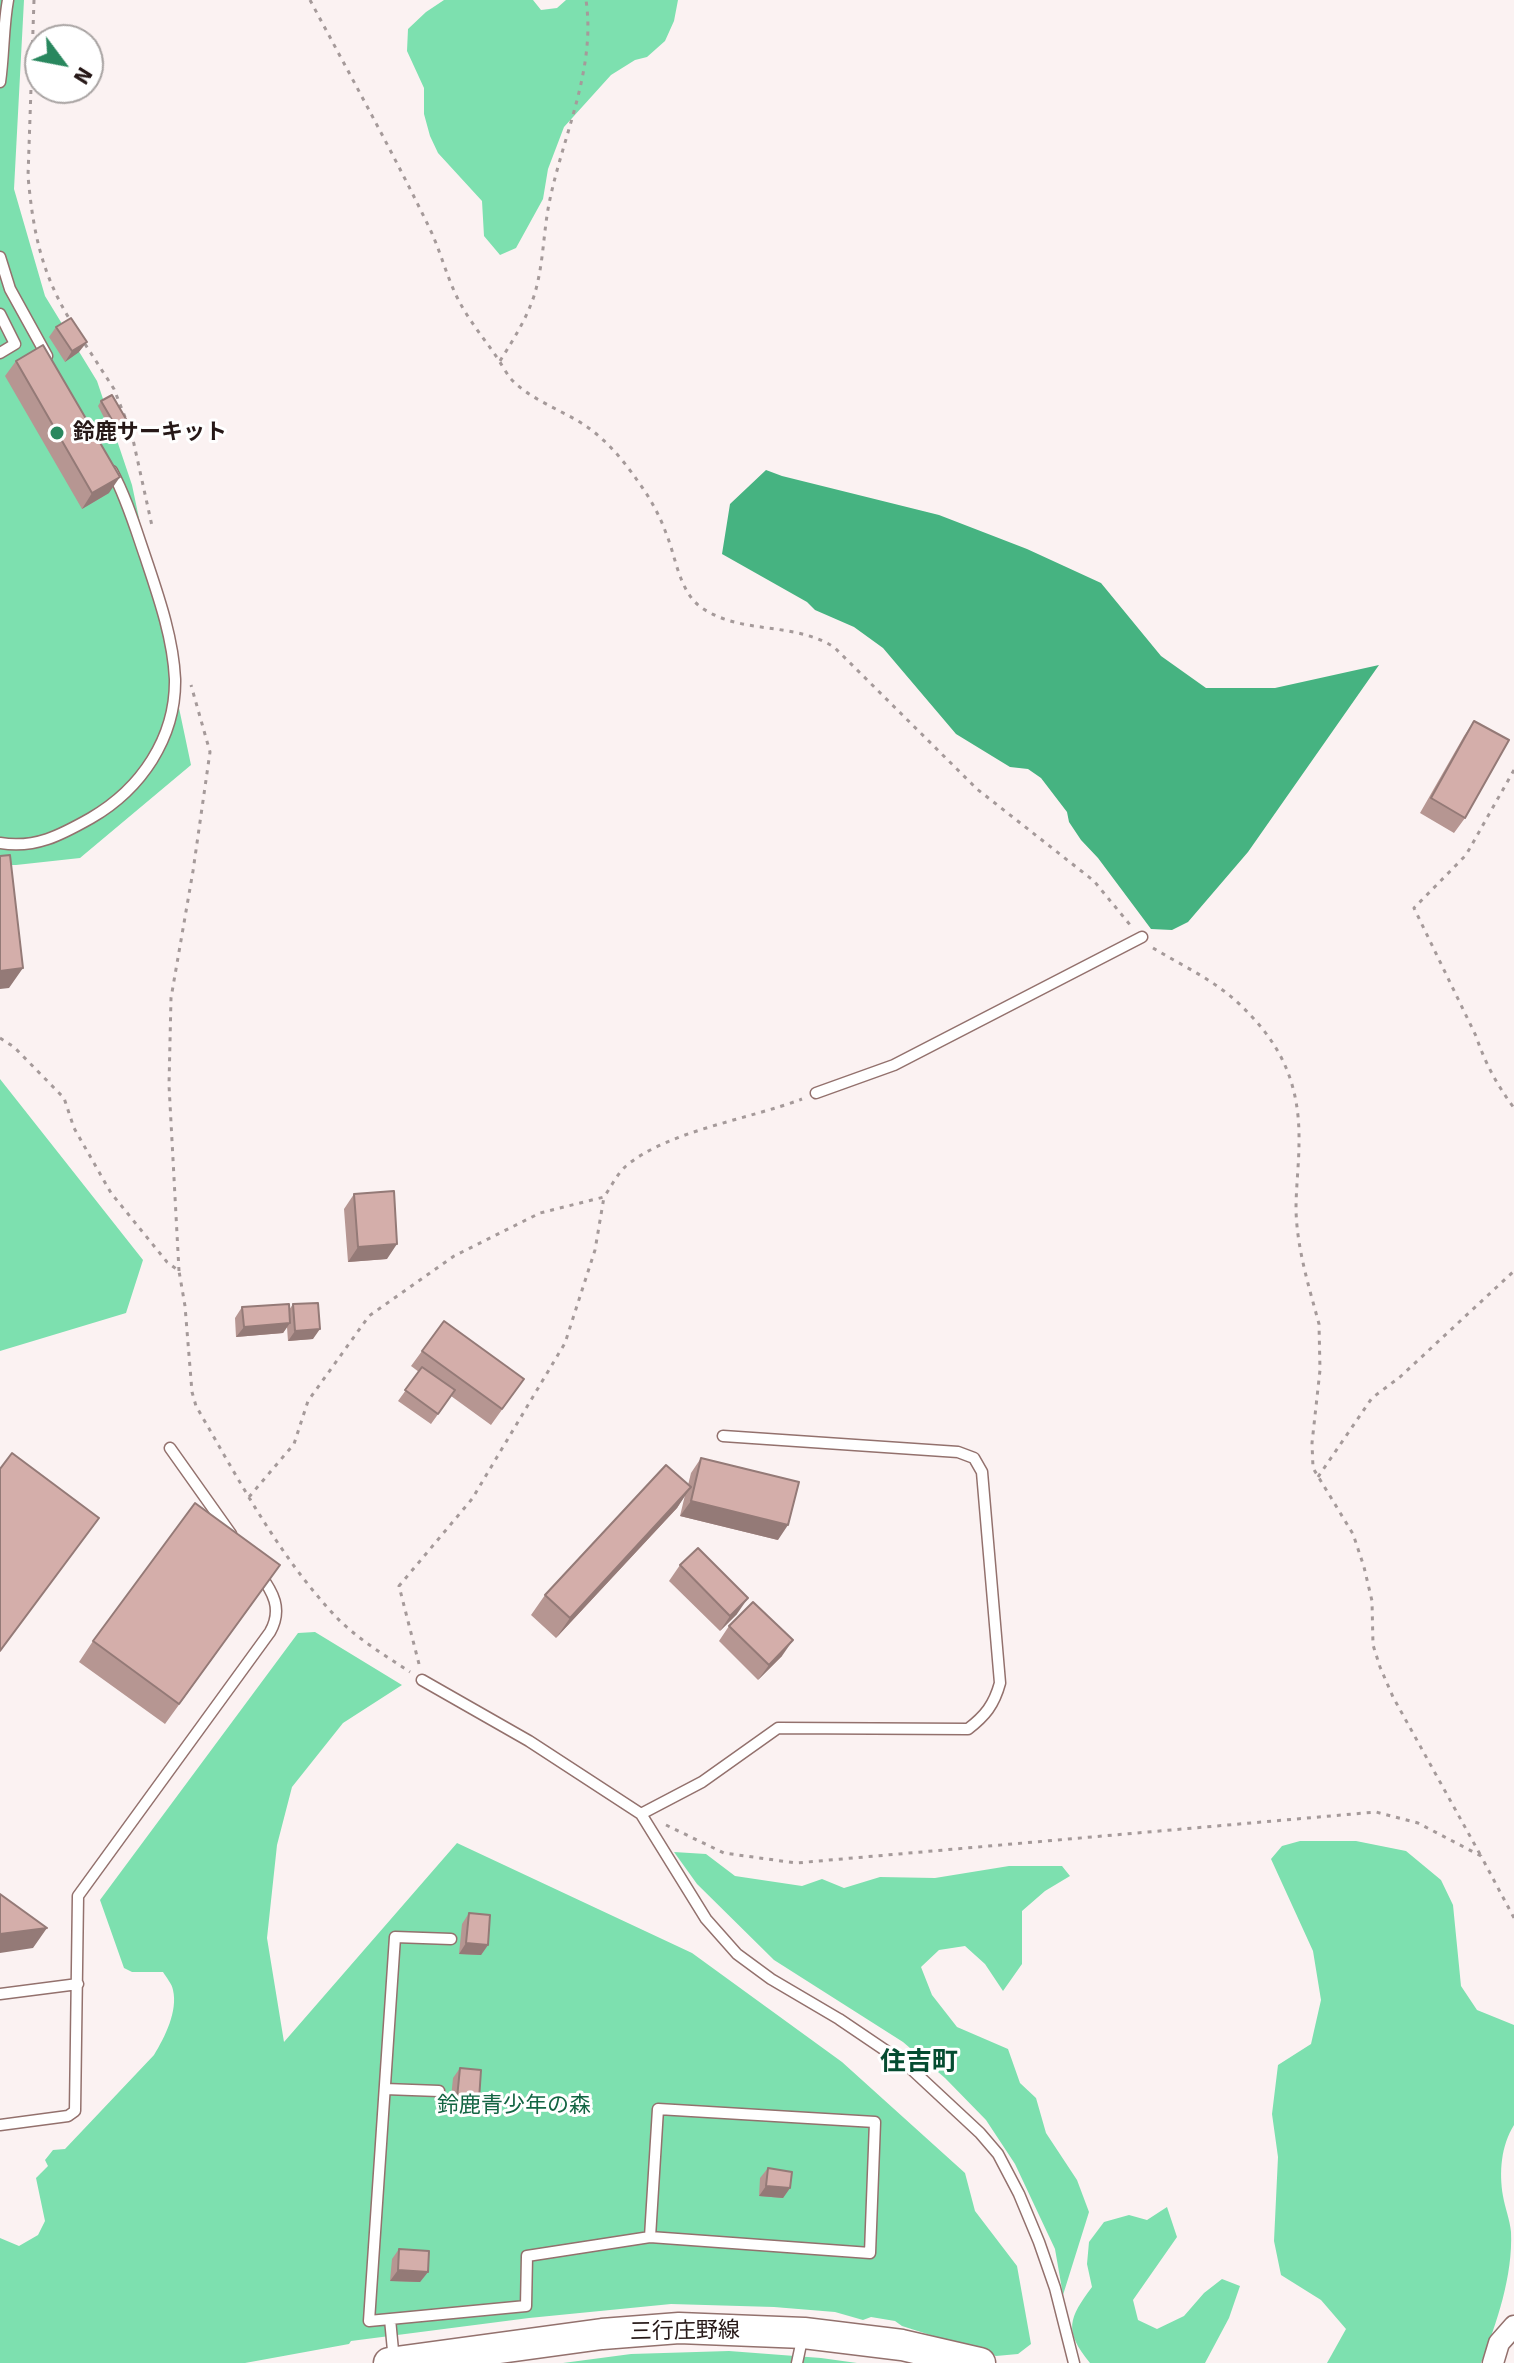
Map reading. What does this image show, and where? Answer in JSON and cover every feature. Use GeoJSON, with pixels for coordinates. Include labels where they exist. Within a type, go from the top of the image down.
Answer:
{"type":"FeatureCollection","features":[{"type":"Feature","properties":{"kind":"main road","name":"三行庄野線"},"geometry":{"type":"LineString","coordinates":[[391,2363],[602,2334],[679,2328],[804,2333],[902,2345],[980,2363]]}},
{"type":"Feature","properties":{"kind":"street"},"geometry":{"type":"LineString","coordinates":[[1493,2363],[1499,2343],[1514,2326]]}},
{"type":"Feature","properties":{"kind":"lane"},"geometry":{"type":"LineString","coordinates":[[0,82],[4,57],[2,23],[8,0]]}},
{"type":"Feature","properties":{"kind":"lane"},"geometry":{"type":"LineString","coordinates":[[0,257],[10,289],[57,373]]}},
{"type":"Feature","properties":{"kind":"lane"},"geometry":{"type":"LineString","coordinates":[[0,314],[15,344],[0,353]]}},
{"type":"Feature","properties":{"kind":"lane"},"geometry":{"type":"LineString","coordinates":[[0,843],[34,844],[58,837],[105,810],[131,789],[149,766],[172,713],[175,679],[160,601],[129,509],[110,467]]}},
{"type":"Feature","properties":{"kind":"lane"},"geometry":{"type":"LineString","coordinates":[[816,1093],[894,1065],[1142,937]]}},
{"type":"Feature","properties":{"kind":"lane"},"geometry":{"type":"LineString","coordinates":[[641,1814],[702,1782],[778,1728],[968,1729],[983,1718],[995,1701],[1000,1683],[982,1472],[974,1458],[958,1452],[723,1436]]}},
{"type":"Feature","properties":{"kind":"lane"},"geometry":{"type":"LineString","coordinates":[[170,1448],[234,1537]]}},
{"type":"Feature","properties":{"kind":"lane"},"geometry":{"type":"LineString","coordinates":[[0,2125],[68,2116],[75,2111],[78,1896],[275,1623],[277,1605],[270,1588],[252,1563]]}},
{"type":"Feature","properties":{"kind":"lane"},"geometry":{"type":"LineString","coordinates":[[422,1680],[529,1741],[641,1814],[706,1919],[737,1954],[907,2065],[936,2090],[998,2154],[1039,2242],[1055,2288],[1074,2363]]}},
{"type":"Feature","properties":{"kind":"lane"},"geometry":{"type":"LineString","coordinates":[[451,1939],[395,1937],[369,2321],[526,2306],[527,2256],[650,2237],[870,2253],[875,2122],[658,2109],[650,2237]]}},
{"type":"Feature","properties":{"kind":"lane"},"geometry":{"type":"LineString","coordinates":[[0,1994],[78,1984]]}},
{"type":"Feature","properties":{"kind":"lane"},"geometry":{"type":"LineString","coordinates":[[385,2089],[439,2091]]}},
{"type":"Feature","properties":{"kind":"lane"},"geometry":{"type":"LineString","coordinates":[[390,2319],[391,2363]]}},
{"type":"Feature","properties":{"kind":"lane"},"geometry":{"type":"LineString","coordinates":[[797,2363],[804,2333]]}},
{"type":"Feature","properties":{"kind":"path"},"geometry":{"type":"LineString","coordinates":[[34,0],[28,176],[31,205],[49,282],[70,321]]}},
{"type":"Feature","properties":{"kind":"path"},"geometry":{"type":"LineString","coordinates":[[310,0],[431,230],[461,304],[511,379],[551,407],[591,429],[622,459],[653,504],[694,602],[711,614],[737,623],[803,633],[834,647],[977,789],[1094,881],[1147,944],[1207,979],[1238,1003],[1275,1046],[1291,1076],[1298,1111],[1296,1210],[1300,1248],[1320,1335],[1313,1468],[1353,1534],[1372,1601],[1373,1645],[1393,1697],[1514,1918]]}},
{"type":"Feature","properties":{"kind":"path"},"geometry":{"type":"LineString","coordinates":[[500,361],[520,328],[535,293],[549,200],[585,67],[589,34],[586,0]]}},
{"type":"Feature","properties":{"kind":"path"},"geometry":{"type":"LineString","coordinates":[[78,334],[114,389],[128,424],[153,529]]}},
{"type":"Feature","properties":{"kind":"path"},"geometry":{"type":"LineString","coordinates":[[191,684],[210,752],[171,998],[169,1085],[179,1271],[192,1392],[196,1406],[249,1497],[304,1578],[341,1621],[422,1680]]}},
{"type":"Feature","properties":{"kind":"path"},"geometry":{"type":"LineString","coordinates":[[1514,770],[1466,855],[1414,908],[1476,1036],[1483,1058],[1514,1108]]}},
{"type":"Feature","properties":{"kind":"path"},"geometry":{"type":"LineString","coordinates":[[0,1038],[14,1047],[64,1098],[74,1128],[111,1193],[167,1262],[179,1271]]}},
{"type":"Feature","properties":{"kind":"path"},"geometry":{"type":"LineString","coordinates":[[422,1680],[399,1586],[472,1499],[565,1343],[595,1250],[604,1197],[625,1167],[665,1143],[770,1111],[816,1093]]}},
{"type":"Feature","properties":{"kind":"path"},"geometry":{"type":"LineString","coordinates":[[249,1497],[294,1444],[308,1401],[369,1316],[454,1256],[540,1213],[604,1197]]}},
{"type":"Feature","properties":{"kind":"path"},"geometry":{"type":"LineString","coordinates":[[1318,1477],[1372,1398],[1400,1377],[1514,1271]]}},
{"type":"Feature","properties":{"kind":"path"},"geometry":{"type":"LineString","coordinates":[[641,1814],[724,1853],[796,1863],[1376,1812],[1418,1823],[1481,1856]]}},
{"type":"Feature","properties":{"kind":"green space","name":"鈴鹿サーキット"},"geometry":{"type":"Polygon","coordinates":[[[0,0],[24,0],[14,189],[45,296],[97,381],[132,485],[191,765],[80,858],[16,865],[0,865],[0,0]]]}},
{"type":"Feature","properties":{"kind":"green space"},"geometry":{"type":"Polygon","coordinates":[[[444,0],[533,0],[541,10],[557,8],[566,0],[678,0],[674,21],[665,41],[647,57],[635,60],[611,75],[564,127],[548,169],[543,199],[516,248],[500,255],[484,236],[482,201],[438,153],[430,136],[424,114],[424,88],[407,51],[408,29],[444,0]]]}},
{"type":"Feature","properties":{"kind":"green space"},"geometry":{"type":"Polygon","coordinates":[[[0,1079],[143,1260],[126,1313],[0,1351],[0,1079]]]}},
{"type":"Feature","properties":{"kind":"green space","name":"鈴鹿青少年の森"},"geometry":{"type":"Polygon","coordinates":[[[315,1632],[402,1685],[343,1723],[292,1787],[277,1845],[267,1938],[284,2042],[457,1843],[692,1953],[842,2062],[965,2173],[975,2211],[1017,2266],[1031,2344],[1018,2354],[996,2356],[902,2326],[895,2321],[871,2317],[863,2320],[835,2312],[774,2307],[671,2304],[529,2318],[351,2341],[349,2344],[245,2363],[0,2363],[0,2238],[19,2246],[38,2235],[45,2221],[36,2178],[48,2166],[45,2160],[53,2150],[65,2149],[154,2055],[172,2015],[173,1990],[163,1972],[132,1972],[124,1968],[100,1900],[298,1633],[315,1632]]]}},
{"type":"Feature","properties":{"kind":"green space"},"geometry":{"type":"Polygon","coordinates":[[[1300,1841],[1356,1841],[1406,1851],[1441,1880],[1453,1905],[1461,1986],[1477,2010],[1514,2025],[1514,2125],[1506,2142],[1501,2169],[1511,2248],[1507,2282],[1481,2363],[1327,2363],[1346,2329],[1321,2300],[1281,2275],[1274,2241],[1278,2157],[1272,2114],[1278,2065],[1311,2044],[1321,2000],[1313,1951],[1271,1859],[1282,1846],[1300,1841]]]}},
{"type":"Feature","properties":{"kind":"green space"},"geometry":{"type":"Polygon","coordinates":[[[674,1852],[706,1854],[735,1876],[802,1886],[822,1879],[844,1888],[880,1877],[935,1878],[1009,1866],[1062,1866],[1070,1876],[1045,1891],[1022,1911],[1022,1964],[1003,1991],[985,1964],[965,1946],[939,1950],[921,1967],[932,1995],[957,2027],[1008,2049],[1020,2083],[1036,2098],[1046,2133],[1077,2180],[1089,2212],[1063,2295],[1055,2249],[1015,2164],[986,2120],[945,2078],[903,2042],[774,1960],[697,1884],[674,1852]]]}},
{"type":"Feature","properties":{"kind":"green space"},"geometry":{"type":"Polygon","coordinates":[[[1167,2207],[1177,2237],[1133,2300],[1138,2320],[1157,2329],[1184,2316],[1204,2293],[1222,2279],[1240,2286],[1229,2318],[1205,2363],[1090,2363],[1076,2342],[1072,2324],[1078,2307],[1092,2287],[1087,2264],[1089,2242],[1104,2222],[1129,2215],[1147,2220],[1167,2207]]]}},
{"type":"Feature","properties":{"kind":"green space"},"geometry":{"type":"Polygon","coordinates":[[[729,2351],[857,2363],[563,2363],[631,2354],[729,2351]]]}},
{"type":"Feature","properties":{"kind":"shaded area"},"geometry":{"type":"Polygon","coordinates":[[[766,470],[939,515],[1027,549],[1101,583],[1161,656],[1206,688],[1275,688],[1379,665],[1248,852],[1188,922],[1172,930],[1151,929],[1081,840],[1069,822],[1067,812],[1041,778],[1028,769],[1010,767],[956,734],[883,648],[854,627],[815,610],[807,602],[722,554],[730,504],[766,470]]]}},
{"type":"Feature","properties":{"kind":"building"},"geometry":{"type":"Polygon","coordinates":[[[71,318],[87,342],[72,351],[56,327],[71,318]]]}},
{"type":"Feature","properties":{"kind":"building"},"geometry":{"type":"Polygon","coordinates":[[[43,345],[120,477],[92,493],[16,361],[43,345]]]}},
{"type":"Feature","properties":{"kind":"building"},"geometry":{"type":"Polygon","coordinates":[[[112,395],[126,419],[115,425],[101,401],[112,395]]]}},
{"type":"Feature","properties":{"kind":"building"},"geometry":{"type":"Polygon","coordinates":[[[1474,721],[1509,740],[1465,818],[1431,798],[1474,721]]]}},
{"type":"Feature","properties":{"kind":"building"},"geometry":{"type":"Polygon","coordinates":[[[10,855],[23,968],[0,971],[0,856],[10,855]]]}},
{"type":"Feature","properties":{"kind":"building"},"geometry":{"type":"Polygon","coordinates":[[[394,1191],[397,1244],[358,1247],[354,1194],[394,1191]]]}},
{"type":"Feature","properties":{"kind":"building"},"geometry":{"type":"Polygon","coordinates":[[[318,1303],[320,1329],[295,1331],[293,1304],[318,1303]]]}},
{"type":"Feature","properties":{"kind":"building"},"geometry":{"type":"Polygon","coordinates":[[[289,1304],[290,1323],[244,1327],[242,1307],[289,1304]]]}},
{"type":"Feature","properties":{"kind":"building"},"geometry":{"type":"Polygon","coordinates":[[[444,1321],[524,1379],[502,1409],[422,1351],[444,1321]]]}},
{"type":"Feature","properties":{"kind":"building"},"geometry":{"type":"Polygon","coordinates":[[[422,1367],[455,1390],[438,1414],[405,1390],[422,1367]]]}},
{"type":"Feature","properties":{"kind":"building"},"geometry":{"type":"Polygon","coordinates":[[[12,1453],[99,1518],[0,1651],[0,1469],[12,1453]]]}},
{"type":"Feature","properties":{"kind":"building"},"geometry":{"type":"Polygon","coordinates":[[[701,1458],[799,1482],[788,1525],[691,1501],[701,1458]]]}},
{"type":"Feature","properties":{"kind":"building"},"geometry":{"type":"Polygon","coordinates":[[[666,1465],[691,1487],[570,1618],[545,1595],[666,1465]]]}},
{"type":"Feature","properties":{"kind":"building"},"geometry":{"type":"Polygon","coordinates":[[[195,1503],[280,1565],[179,1704],[93,1641],[195,1503]]]}},
{"type":"Feature","properties":{"kind":"building"},"geometry":{"type":"Polygon","coordinates":[[[698,1548],[748,1598],[730,1616],[680,1565],[698,1548]]]}},
{"type":"Feature","properties":{"kind":"building"},"geometry":{"type":"Polygon","coordinates":[[[753,1602],[793,1640],[769,1665],[729,1626],[753,1602]]]}},
{"type":"Feature","properties":{"kind":"building"},"geometry":{"type":"Polygon","coordinates":[[[0,1894],[47,1928],[0,1934],[0,1894]]]}},
{"type":"Feature","properties":{"kind":"building"},"geometry":{"type":"Polygon","coordinates":[[[469,1913],[490,1915],[488,1945],[466,1943],[469,1913]]]}},
{"type":"Feature","properties":{"kind":"building"},"geometry":{"type":"Polygon","coordinates":[[[460,2068],[481,2070],[479,2100],[457,2098],[460,2068]]]}},
{"type":"Feature","properties":{"kind":"building"},"geometry":{"type":"Polygon","coordinates":[[[768,2168],[792,2172],[790,2188],[766,2186],[768,2168]]]}},
{"type":"Feature","properties":{"kind":"building"},"geometry":{"type":"Polygon","coordinates":[[[399,2249],[429,2251],[428,2272],[398,2270],[399,2249]]]}},
{"type":"Feature","properties":{"kind":"place","name":"鈴鹿サーキット"},"geometry":{"type":"Point","coordinates":[57,433]}},
{"type":"Feature","properties":{"kind":"district","name":"住吉町"},"geometry":{"type":"Point","coordinates":[919,2063]}}]}
